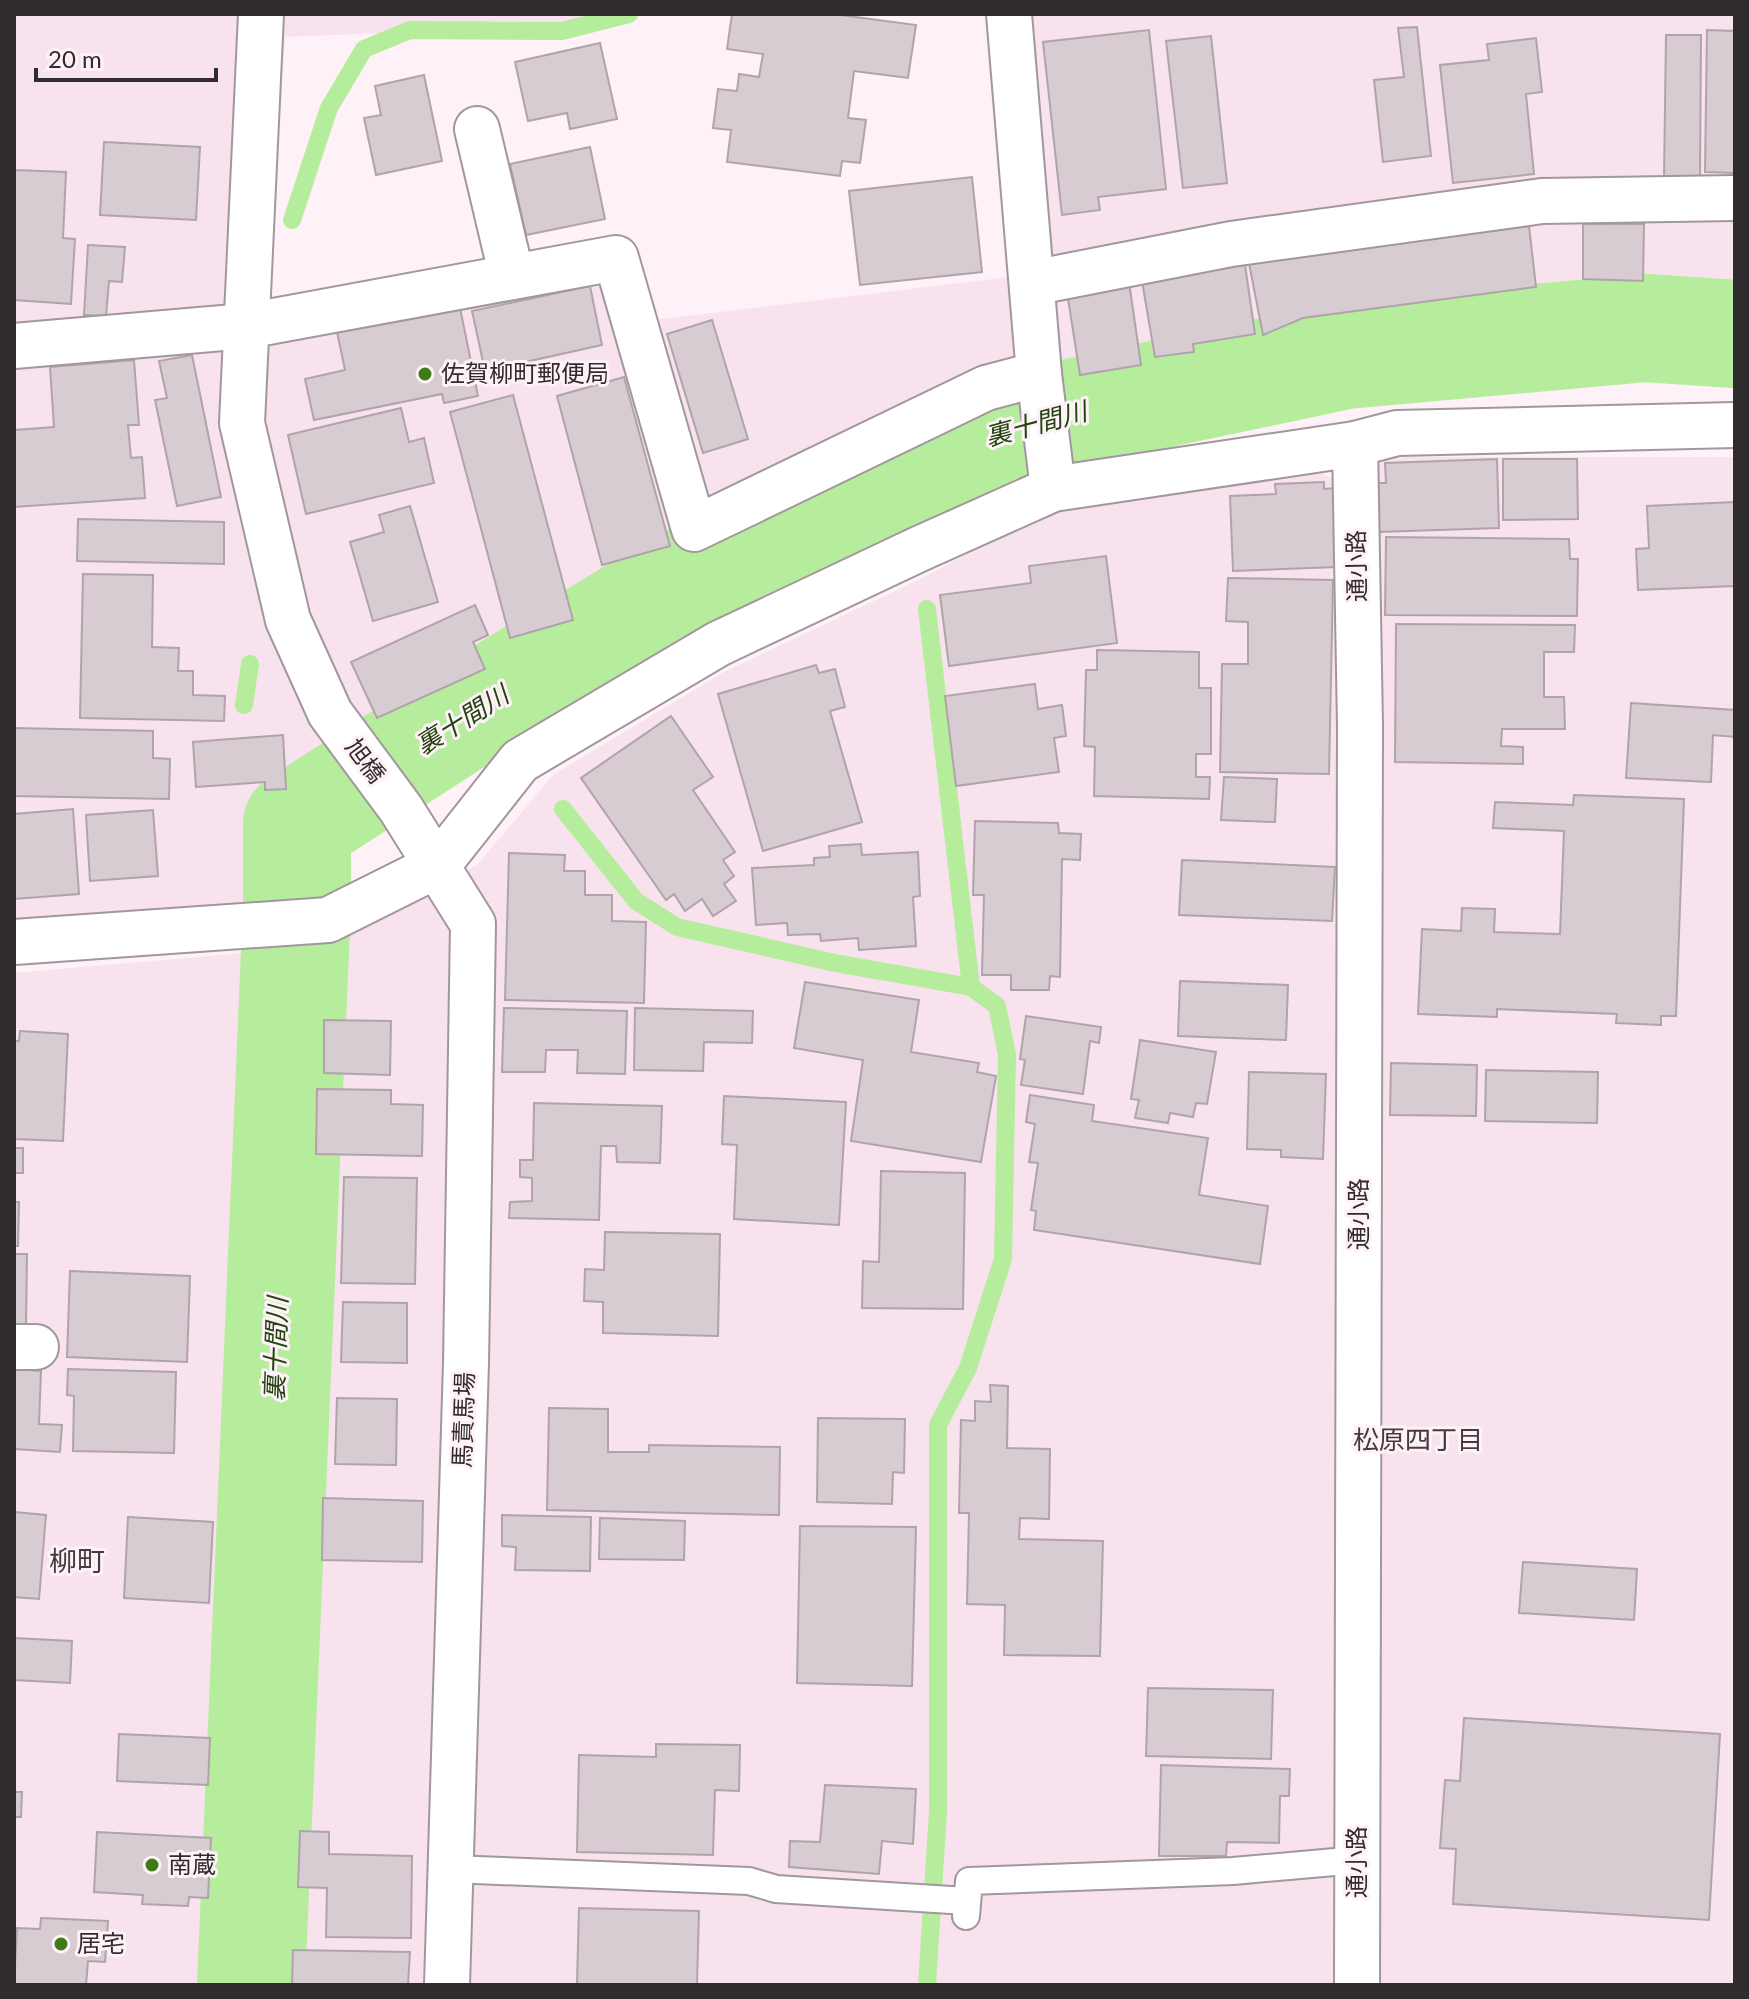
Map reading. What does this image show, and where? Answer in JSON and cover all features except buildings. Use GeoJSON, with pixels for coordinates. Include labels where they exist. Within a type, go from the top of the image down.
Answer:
{"type":"FeatureCollection","features":[{"type":"Feature","properties":{"kind":"street","name":"旭橋"},"geometry":{"type":"LineString","coordinates":[[261,14],[242,423],[288,620],[330,713],[438,865]]}},
{"type":"Feature","properties":{"kind":"street"},"geometry":{"type":"LineString","coordinates":[[1009,14],[1039,374],[1051,477]]}},
{"type":"Feature","properties":{"kind":"street"},"geometry":{"type":"LineString","coordinates":[[477,129],[512,277]]}},
{"type":"Feature","properties":{"kind":"street"},"geometry":{"type":"LineString","coordinates":[[1032,283],[1231,244],[1542,201],[1735,198]]}},
{"type":"Feature","properties":{"kind":"street"},"geometry":{"type":"LineString","coordinates":[[14,346],[246,326],[616,258],[694,529],[986,388],[1039,374]]}},
{"type":"Feature","properties":{"kind":"street"},"geometry":{"type":"LineString","coordinates":[[14,942],[328,920],[438,865],[520,761],[718,644],[1051,477],[1355,444],[1397,433],[1735,425]]}},
{"type":"Feature","properties":{"kind":"street","name":"通小路"},"geometry":{"type":"LineString","coordinates":[[1355,444],[1360,727],[1357,1985]]}},
{"type":"Feature","properties":{"kind":"street","name":"馬責馬場"},"geometry":{"type":"LineString","coordinates":[[438,865],[473,924],[466,1363],[447,1985]]}},
{"type":"Feature","properties":{"kind":"lane"},"geometry":{"type":"LineString","coordinates":[[451,1869],[749,1881],[776,1889],[908,1897],[967,1909],[969,1881],[1233,1871],[1357,1860]]}},
{"type":"Feature","properties":{"kind":"shaded area"},"geometry":{"type":"Polygon","coordinates":[[[14,14],[621,14],[588,25],[285,37],[265,333],[637,274],[654,320],[1043,273],[1021,14],[1735,14],[1735,310],[1612,307],[1308,342],[1054,395],[644,580],[271,809],[273,902],[14,923],[14,14]]]}},
{"type":"Feature","properties":{"kind":"shaded area"},"geometry":{"type":"Polygon","coordinates":[[[1405,457],[1735,457],[1735,1985],[1376,1985],[1373,462],[1405,457]]]}},
{"type":"Feature","properties":{"kind":"shaded area"},"geometry":{"type":"Polygon","coordinates":[[[1316,471],[1341,482],[1340,1985],[274,1985],[320,953],[478,864],[553,775],[724,672],[918,580],[1047,512],[1316,471]]]}},
{"type":"Feature","properties":{"kind":"shaded area"},"geometry":{"type":"Polygon","coordinates":[[[256,952],[245,1255],[230,1985],[14,1985],[14,973],[256,952]]]}},
{"type":"Feature","properties":{"kind":"waterway"},"geometry":{"type":"LineString","coordinates":[[292,220],[329,108],[364,49],[410,30],[562,31],[629,14]]}},
{"type":"Feature","properties":{"kind":"waterway","name":"裏十間川"},"geometry":{"type":"LineString","coordinates":[[251,1985],[297,904],[297,824],[479,706],[679,584],[999,428],[1346,355],[1646,328],[1735,334]]}},
{"type":"Feature","properties":{"kind":"waterway"},"geometry":{"type":"LineString","coordinates":[[927,609],[971,987],[997,1006],[1007,1055],[1003,1259],[968,1368],[938,1425],[938,1811],[927,1985]]}},
{"type":"Feature","properties":{"kind":"waterway"},"geometry":{"type":"LineString","coordinates":[[244,705],[250,664]]}},
{"type":"Feature","properties":{"kind":"waterway"},"geometry":{"type":"LineString","coordinates":[[269,802],[297,824]]}},
{"type":"Feature","properties":{"kind":"waterway"},"geometry":{"type":"LineString","coordinates":[[563,809],[636,901],[677,927],[835,963],[971,987]]}},
{"type":"Feature","properties":{"kind":"place","name":"佐賀柳町郵便局"},"geometry":{"type":"Point","coordinates":[425,374]}},
{"type":"Feature","properties":{"kind":"place","name":"南蔵"},"geometry":{"type":"Point","coordinates":[152,1865]}},
{"type":"Feature","properties":{"kind":"place","name":"居宅"},"geometry":{"type":"Point","coordinates":[61,1944]}},
{"type":"Feature","properties":{"kind":"district","name":"松原四丁目"},"geometry":{"type":"Point","coordinates":[1418,1440]}},
{"type":"Feature","properties":{"kind":"district","name":"柳町"},"geometry":{"type":"Point","coordinates":[77,1561]}}]}
